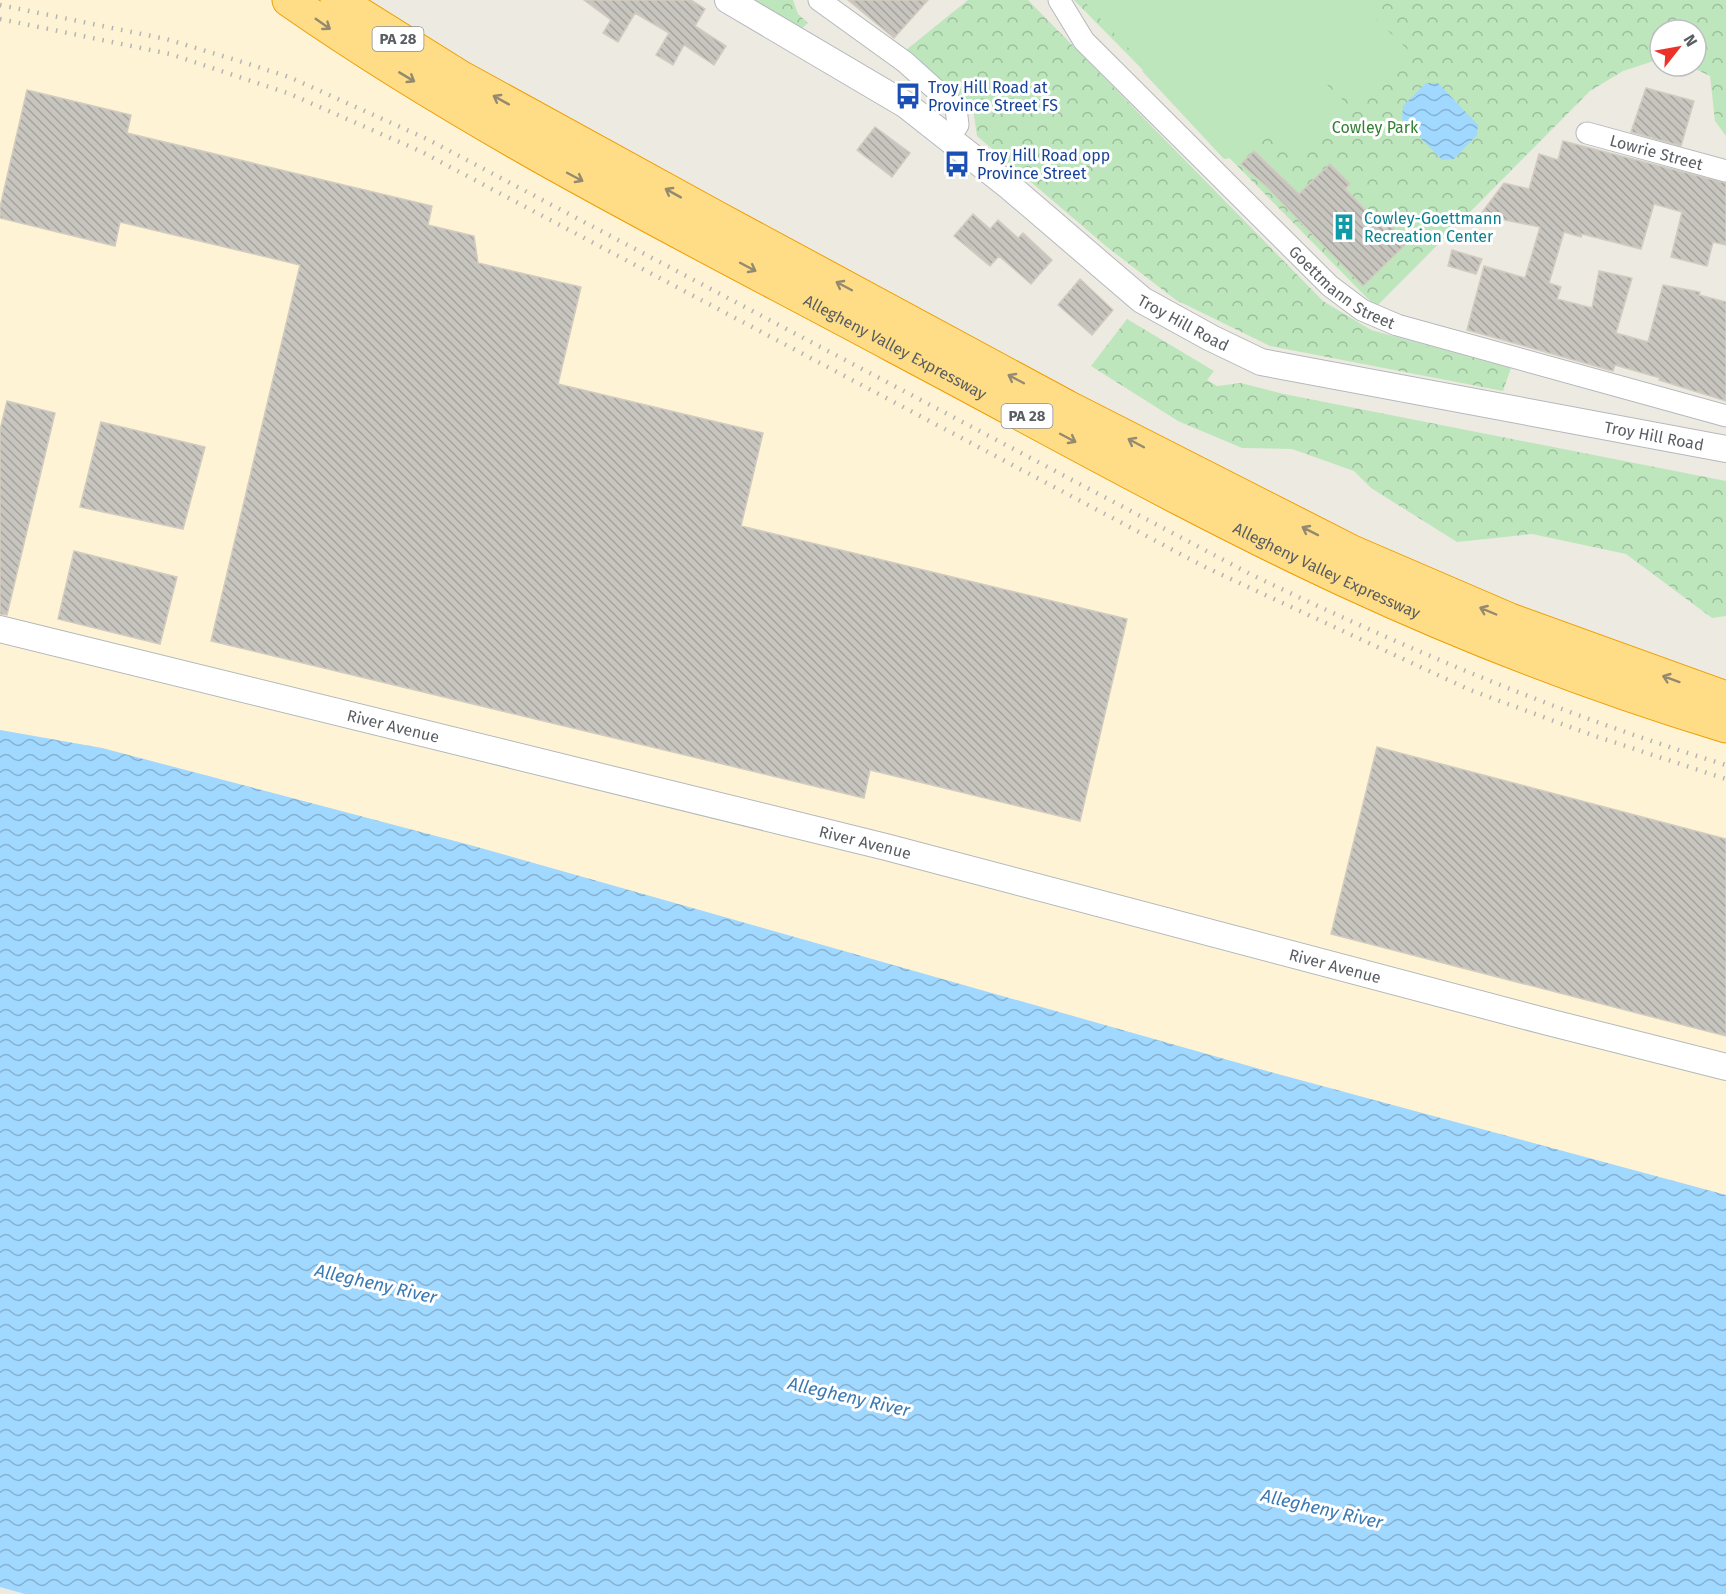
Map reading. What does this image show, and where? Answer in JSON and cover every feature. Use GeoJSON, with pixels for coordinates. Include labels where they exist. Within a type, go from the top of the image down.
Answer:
{"type":"FeatureCollection","features":[{"type":"Feature","properties":{"kind":"highway","name":"Allegheny Valley Expressway"},"geometry":{"type":"LineString","coordinates":[[289,0],[357,47],[560,169],[1182,499],[1347,581],[1510,651],[1726,726]]}},
{"type":"Feature","properties":{"kind":"highway","name":"Allegheny Valley Expressway"},"geometry":{"type":"LineString","coordinates":[[337,0],[460,77],[1067,407],[1352,552],[1510,620],[1726,698]]}},
{"type":"Feature","properties":{"kind":"highway"},"geometry":{"type":"LineString","coordinates":[[364,0],[460,77]]}},
{"type":"Feature","properties":{"kind":"street","name":"Troy Hill Road"},"geometry":{"type":"LineString","coordinates":[[728,0],[906,105],[947,140],[1010,187],[1142,300],[1211,338],[1262,362],[1726,450]]}},
{"type":"Feature","properties":{"kind":"street"},"geometry":{"type":"LineString","coordinates":[[819,0],[905,62],[956,108],[958,125],[947,140]]}},
{"type":"Feature","properties":{"kind":"street","name":"Goettmann Street"},"geometry":{"type":"LineString","coordinates":[[1059,0],[1084,41],[1330,286],[1362,310],[1408,328],[1726,416]]}},
{"type":"Feature","properties":{"kind":"street","name":"Lowrie Street"},"geometry":{"type":"LineString","coordinates":[[1587,133],[1726,171]]}},
{"type":"Feature","properties":{"kind":"street","name":"River Avenue"},"geometry":{"type":"LineString","coordinates":[[0,629],[886,847],[1548,1022],[1726,1066]]}},
{"type":"Feature","properties":{"kind":"shaded area"},"geometry":{"type":"Polygon","coordinates":[[[0,0],[289,0],[1726,726],[1726,1195],[1274,1073],[470,845],[102,748],[0,730],[0,0]]]}},
{"type":"Feature","properties":{"kind":"green space"},"geometry":{"type":"Polygon","coordinates":[[[752,0],[793,0],[798,14],[808,23],[800,30],[752,0]]]}},
{"type":"Feature","properties":{"kind":"green space"},"geometry":{"type":"Polygon","coordinates":[[[968,0],[1028,0],[1323,301],[1371,330],[1511,368],[1503,391],[1270,346],[1176,300],[1107,247],[977,136],[974,115],[906,50],[968,0]]]}},
{"type":"Feature","properties":{"kind":"green space","name":"Cowley Park"},"geometry":{"type":"Polygon","coordinates":[[[1074,0],[1726,0],[1726,136],[1715,121],[1710,76],[1708,75],[1708,18],[1648,18],[1648,63],[1623,71],[1590,91],[1376,307],[1074,0]]]}},
{"type":"Feature","properties":{"kind":"green space"},"geometry":{"type":"Polygon","coordinates":[[[1083,0],[1373,0],[1384,10],[1376,19],[1408,50],[1355,103],[1323,71],[1319,77],[1350,107],[1297,160],[1271,133],[1248,155],[1240,156],[1235,161],[1231,158],[1224,159],[1142,71],[1147,68],[1083,0]]]}},
{"type":"Feature","properties":{"kind":"green space"},"geometry":{"type":"Polygon","coordinates":[[[1127,319],[1214,371],[1207,380],[1217,386],[1241,383],[1284,394],[1726,481],[1726,616],[1712,618],[1626,554],[1532,534],[1457,542],[1371,488],[1354,471],[1292,449],[1242,448],[1178,421],[1091,366],[1127,319]]]}},
{"type":"Feature","properties":{"kind":"water"},"geometry":{"type":"Polygon","coordinates":[[[1426,83],[1438,83],[1478,125],[1477,135],[1454,159],[1442,160],[1402,119],[1403,106],[1426,83]]]}},
{"type":"Feature","properties":{"kind":"water","name":"Allegheny River"},"geometry":{"type":"Polygon","coordinates":[[[0,730],[102,748],[470,845],[1274,1073],[1726,1195],[1726,1594],[25,1594],[0,1587],[0,730]]]}},
{"type":"Feature","properties":{"kind":"building"},"geometry":{"type":"Polygon","coordinates":[[[584,0],[691,0],[705,9],[695,26],[726,46],[714,65],[684,45],[673,65],[656,55],[669,33],[635,13],[618,42],[603,33],[611,20],[584,0]]]}},
{"type":"Feature","properties":{"kind":"building"},"geometry":{"type":"Polygon","coordinates":[[[848,0],[928,0],[894,38],[848,0]]]}},
{"type":"Feature","properties":{"kind":"building"},"geometry":{"type":"Polygon","coordinates":[[[1646,88],[1694,101],[1681,146],[1631,132],[1646,88]]]}},
{"type":"Feature","properties":{"kind":"building"},"geometry":{"type":"Polygon","coordinates":[[[27,90],[131,115],[127,133],[432,206],[428,225],[474,236],[478,263],[581,287],[558,384],[763,433],[741,526],[1127,619],[1080,821],[870,770],[864,798],[211,641],[300,265],[120,222],[115,246],[0,218],[0,207],[27,90]]]}},
{"type":"Feature","properties":{"kind":"building"},"geometry":{"type":"Polygon","coordinates":[[[875,127],[910,153],[892,177],[857,150],[875,127]]]}},
{"type":"Feature","properties":{"kind":"building"},"geometry":{"type":"Polygon","coordinates":[[[1563,141],[1726,183],[1726,245],[1713,242],[1707,266],[1671,257],[1682,212],[1654,204],[1641,249],[1582,234],[1581,237],[1564,232],[1549,283],[1561,287],[1557,299],[1592,308],[1599,271],[1632,278],[1616,333],[1648,342],[1663,285],[1700,292],[1699,295],[1726,302],[1726,401],[1615,365],[1613,371],[1467,330],[1484,266],[1525,278],[1540,227],[1480,215],[1504,183],[1529,189],[1539,154],[1558,160],[1563,141]]]}},
{"type":"Feature","properties":{"kind":"building","name":"Cowley-Goettmann Recreation Center"},"geometry":{"type":"Polygon","coordinates":[[[1254,151],[1299,194],[1330,164],[1350,184],[1345,189],[1385,230],[1390,225],[1407,243],[1363,286],[1266,186],[1241,164],[1254,151]]]}},
{"type":"Feature","properties":{"kind":"building"},"geometry":{"type":"Polygon","coordinates":[[[973,214],[990,229],[998,220],[1018,238],[1023,233],[1052,260],[1031,284],[999,256],[990,266],[954,236],[973,214]]]}},
{"type":"Feature","properties":{"kind":"building"},"geometry":{"type":"Polygon","coordinates":[[[1452,250],[1482,259],[1476,274],[1448,266],[1452,250]]]}},
{"type":"Feature","properties":{"kind":"building"},"geometry":{"type":"Polygon","coordinates":[[[1080,279],[1113,310],[1092,335],[1058,305],[1080,279]]]}},
{"type":"Feature","properties":{"kind":"building"},"geometry":{"type":"Polygon","coordinates":[[[7,401],[55,413],[7,615],[0,614],[0,430],[7,401]]]}},
{"type":"Feature","properties":{"kind":"building"},"geometry":{"type":"Polygon","coordinates":[[[101,422],[205,447],[183,529],[80,507],[101,422]]]}},
{"type":"Feature","properties":{"kind":"building"},"geometry":{"type":"Polygon","coordinates":[[[74,551],[177,577],[160,644],[58,619],[74,551]]]}},
{"type":"Feature","properties":{"kind":"building"},"geometry":{"type":"Polygon","coordinates":[[[1377,747],[1726,839],[1726,1036],[1331,934],[1377,747]]]}},
{"type":"Feature","properties":{"kind":"railway"},"geometry":{"type":"LineString","coordinates":[[0,5],[166,39],[289,77],[427,139],[1250,574],[1366,628],[1484,678],[1604,724],[1726,765]]}},
{"type":"Feature","properties":{"kind":"railway"},"geometry":{"type":"LineString","coordinates":[[0,19],[170,54],[290,94],[420,151],[1205,567],[1470,690],[1592,735],[1726,779]]}},
{"type":"Feature","properties":{"kind":"place","name":"Troy Hill Road at Province Street FS"},"geometry":{"type":"Point","coordinates":[908,96]}},
{"type":"Feature","properties":{"kind":"place","name":"Troy Hill Road opp Province Street"},"geometry":{"type":"Point","coordinates":[957,164]}},
{"type":"Feature","properties":{"kind":"place","name":"Cowley-Goettmann Recreation Center"},"geometry":{"type":"Point","coordinates":[1344,227]}}]}
